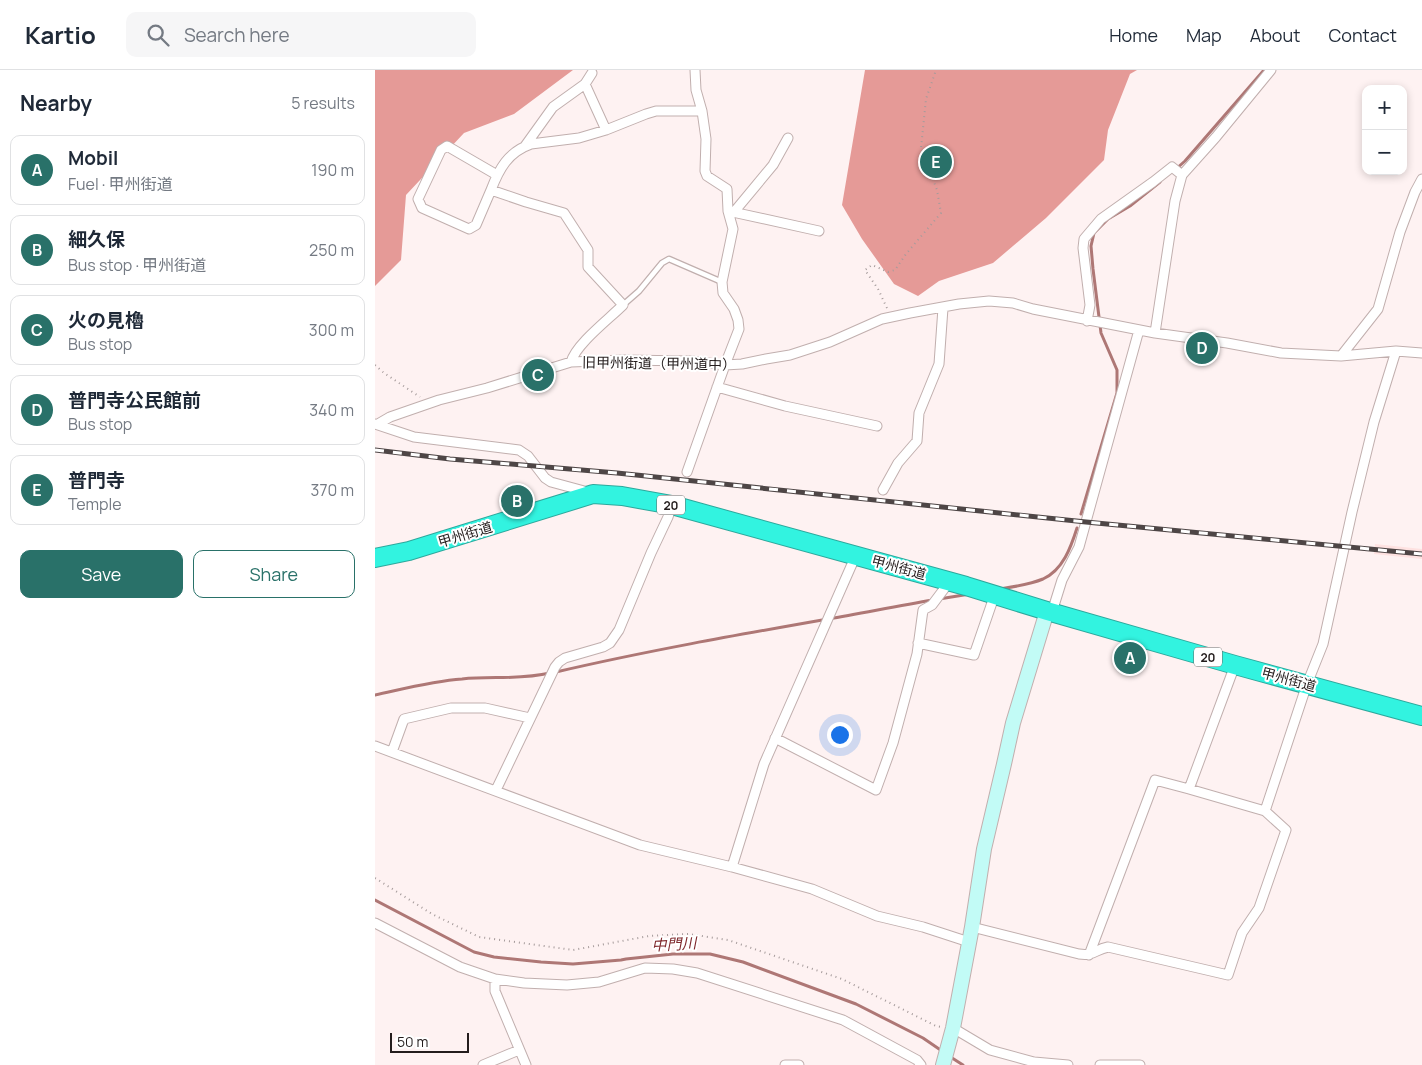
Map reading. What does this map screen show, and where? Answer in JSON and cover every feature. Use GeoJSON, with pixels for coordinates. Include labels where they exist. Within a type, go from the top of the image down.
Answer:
{"type":"FeatureCollection","features":[{"type":"Feature","properties":{"kind":"highway","name":"甲州街道"},"geometry":{"type":"LineString","coordinates":[[377,561],[593,494],[638,498],[672,505],[856,555],[953,587],[995,594],[1235,665],[1422,716]]}},
{"type":"Feature","properties":{"kind":"street"},"geometry":{"type":"LineString","coordinates":[[687,472],[739,329],[739,320],[723,292],[722,282],[733,229],[731,211],[727,189],[707,176],[705,171],[706,139],[702,111],[696,90],[695,70]]}},
{"type":"Feature","properties":{"kind":"street"},"geometry":{"type":"LineString","coordinates":[[1155,334],[1175,201],[1181,174],[1216,137],[1271,70]]}},
{"type":"Feature","properties":{"kind":"street"},"geometry":{"type":"LineString","coordinates":[[497,175],[447,146],[441,150],[418,199],[422,208],[469,229],[476,225],[497,175],[506,160],[524,146],[553,108],[585,84],[592,73]]}},
{"type":"Feature","properties":{"kind":"street"},"geometry":{"type":"LineString","coordinates":[[585,84],[606,130]]}},
{"type":"Feature","properties":{"kind":"street"},"geometry":{"type":"LineString","coordinates":[[524,146],[579,138],[656,111],[702,111]]}},
{"type":"Feature","properties":{"kind":"street"},"geometry":{"type":"LineString","coordinates":[[731,211],[773,165],[788,138]]}},
{"type":"Feature","properties":{"kind":"street"},"geometry":{"type":"LineString","coordinates":[[1090,321],[1090,304],[1083,248],[1084,240],[1101,219],[1172,167],[1181,174]]}},
{"type":"Feature","properties":{"kind":"street"},"geometry":{"type":"LineString","coordinates":[[1341,356],[1378,309],[1400,232],[1422,179]]}},
{"type":"Feature","properties":{"kind":"street"},"geometry":{"type":"LineString","coordinates":[[491,190],[564,212],[588,250],[588,267],[623,305],[585,341],[572,356],[571,362]]}},
{"type":"Feature","properties":{"kind":"street"},"geometry":{"type":"LineString","coordinates":[[731,211],[819,231]]}},
{"type":"Feature","properties":{"kind":"street","name":"旧甲州街道（甲州道中）"},"geometry":{"type":"LineString","coordinates":[[377,424],[390,417],[429,404],[571,362],[624,360],[691,361],[725,365],[743,364],[790,356],[830,342],[882,319],[959,304],[989,301],[1013,303],[1033,309],[1139,330]]}},
{"type":"Feature","properties":{"kind":"street"},"geometry":{"type":"LineString","coordinates":[[883,490],[898,463],[917,441],[919,412],[939,364],[943,308]]}},
{"type":"Feature","properties":{"kind":"street"},"geometry":{"type":"LineString","coordinates":[[943,1065],[952,1032],[972,927],[984,848],[1013,724],[1049,611],[1079,547],[1139,330],[1281,353],[1341,356],[1396,351],[1422,353]]}},
{"type":"Feature","properties":{"kind":"street"},"geometry":{"type":"LineString","coordinates":[[1265,811],[1307,684],[1323,644],[1374,422],[1396,351]]}},
{"type":"Feature","properties":{"kind":"street"},"geometry":{"type":"LineString","coordinates":[[717,387],[785,406],[877,426]]}},
{"type":"Feature","properties":{"kind":"street"},"geometry":{"type":"LineString","coordinates":[[377,424],[415,437],[519,450],[528,456],[545,478],[551,482],[593,494]]}},
{"type":"Feature","properties":{"kind":"street"},"geometry":{"type":"LineString","coordinates":[[496,790],[555,667],[565,658],[603,647],[610,643],[619,630],[672,505]]}},
{"type":"Feature","properties":{"kind":"street"},"geometry":{"type":"LineString","coordinates":[[732,867],[764,764],[856,555]]}},
{"type":"Feature","properties":{"kind":"street"},"geometry":{"type":"LineString","coordinates":[[775,738],[876,790],[893,743],[917,654],[923,610],[953,587]]}},
{"type":"Feature","properties":{"kind":"street"},"geometry":{"type":"LineString","coordinates":[[918,643],[974,656],[995,594]]}},
{"type":"Feature","properties":{"kind":"street"},"geometry":{"type":"LineString","coordinates":[[1189,789],[1235,665]]}},
{"type":"Feature","properties":{"kind":"street"},"geometry":{"type":"LineString","coordinates":[[392,752],[404,719],[451,708],[485,708],[530,718]]}},
{"type":"Feature","properties":{"kind":"street"},"geometry":{"type":"LineString","coordinates":[[375,746],[641,845],[812,888],[877,916],[923,927],[969,942]]}},
{"type":"Feature","properties":{"kind":"street"},"geometry":{"type":"LineString","coordinates":[[972,927],[1089,955],[1108,947],[1227,975],[1242,932],[1259,908],[1286,830],[1265,811],[1155,780],[1089,955]]}},
{"type":"Feature","properties":{"kind":"street"},"geometry":{"type":"LineString","coordinates":[[375,922],[460,967],[495,979],[524,983],[567,985],[599,982],[645,968],[673,969],[697,973],[843,1020],[917,1060],[921,1065]]}},
{"type":"Feature","properties":{"kind":"street"},"geometry":{"type":"LineString","coordinates":[[495,979],[495,991],[525,1065]]}},
{"type":"Feature","properties":{"kind":"street"},"geometry":{"type":"LineString","coordinates":[[952,1032],[990,1050],[1034,1062],[1068,1065]]}},
{"type":"Feature","properties":{"kind":"street"},"geometry":{"type":"LineString","coordinates":[[483,1065],[519,1050]]}},
{"type":"Feature","properties":{"kind":"street"},"geometry":{"type":"LineString","coordinates":[[785,1065],[799,1065]]}},
{"type":"Feature","properties":{"kind":"street"},"geometry":{"type":"LineString","coordinates":[[1100,1065],[1140,1065]]}},
{"type":"Feature","properties":{"kind":"lane"},"geometry":{"type":"LineString","coordinates":[[623,305],[643,286],[662,263],[669,259],[722,282]]}},
{"type":"Feature","properties":{"kind":"path"},"geometry":{"type":"LineString","coordinates":[[891,317],[878,289],[865,270],[872,265],[888,272],[895,270],[941,213],[937,190],[921,148],[926,99],[936,70]]}},
{"type":"Feature","properties":{"kind":"path"},"geometry":{"type":"LineString","coordinates":[[375,365],[429,404]]}},
{"type":"Feature","properties":{"kind":"path"},"geometry":{"type":"LineString","coordinates":[[375,878],[431,914],[479,937],[573,950],[649,936],[689,934],[728,940],[842,979],[935,1026],[952,1032]]}},
{"type":"Feature","properties":{"kind":"shaded area"},"geometry":{"type":"Polygon","coordinates":[[[375,70],[573,70],[514,114],[464,133],[406,195],[401,260],[375,286],[375,70]]]}},
{"type":"Feature","properties":{"kind":"shaded area"},"geometry":{"type":"Polygon","coordinates":[[[865,70],[1137,70],[1130,74],[1108,130],[1104,160],[1046,218],[993,263],[939,281],[918,296],[894,284],[862,239],[842,205],[865,70]]]}},
{"type":"Feature","properties":{"kind":"shaded area"},"geometry":{"type":"Polygon","coordinates":[[[1375,544],[1422,549],[1422,559],[1374,554],[1375,544]]]}},
{"type":"Feature","properties":{"kind":"waterway"},"geometry":{"type":"LineString","coordinates":[[1176,169],[1264,70]]}},
{"type":"Feature","properties":{"kind":"waterway"},"geometry":{"type":"LineString","coordinates":[[1081,514],[1117,393],[1117,370],[1101,333],[1091,246],[1094,233],[1108,219],[1130,206],[1160,182]]}},
{"type":"Feature","properties":{"kind":"waterway"},"geometry":{"type":"LineString","coordinates":[[1000,589],[1033,582],[1050,575],[1061,564],[1072,543],[1077,528]]}},
{"type":"Feature","properties":{"kind":"waterway"},"geometry":{"type":"LineString","coordinates":[[939,599],[970,594]]}},
{"type":"Feature","properties":{"kind":"waterway"},"geometry":{"type":"LineString","coordinates":[[556,672],[692,644],[933,600]]}},
{"type":"Feature","properties":{"kind":"waterway"},"geometry":{"type":"LineString","coordinates":[[375,695],[451,680],[550,673]]}},
{"type":"Feature","properties":{"kind":"waterway","name":"中門川"},"geometry":{"type":"LineString","coordinates":[[375,900],[474,952],[494,957],[573,964],[673,954],[710,954],[743,962],[856,1004],[923,1038],[942,1051]]}},
{"type":"Feature","properties":{"kind":"waterway","name":"中門川"},"geometry":{"type":"LineString","coordinates":[[949,1056],[963,1065]]}},
{"type":"Feature","properties":{"kind":"railway"},"geometry":{"type":"LineString","coordinates":[[375,450],[450,459],[617,473],[1086,522],[1422,554]]}},
{"type":"Feature","properties":{"kind":"place","name":"普門寺"},"geometry":{"type":"Point","coordinates":[936,162]}},
{"type":"Feature","properties":{"kind":"place","name":"普門寺公民館前"},"geometry":{"type":"Point","coordinates":[1202,348]}},
{"type":"Feature","properties":{"kind":"place","name":"火の見櫓"},"geometry":{"type":"Point","coordinates":[538,375]}},
{"type":"Feature","properties":{"kind":"place","name":"細久保"},"geometry":{"type":"Point","coordinates":[517,501]}},
{"type":"Feature","properties":{"kind":"place","name":"Mobil"},"geometry":{"type":"Point","coordinates":[1130,658]}}]}
